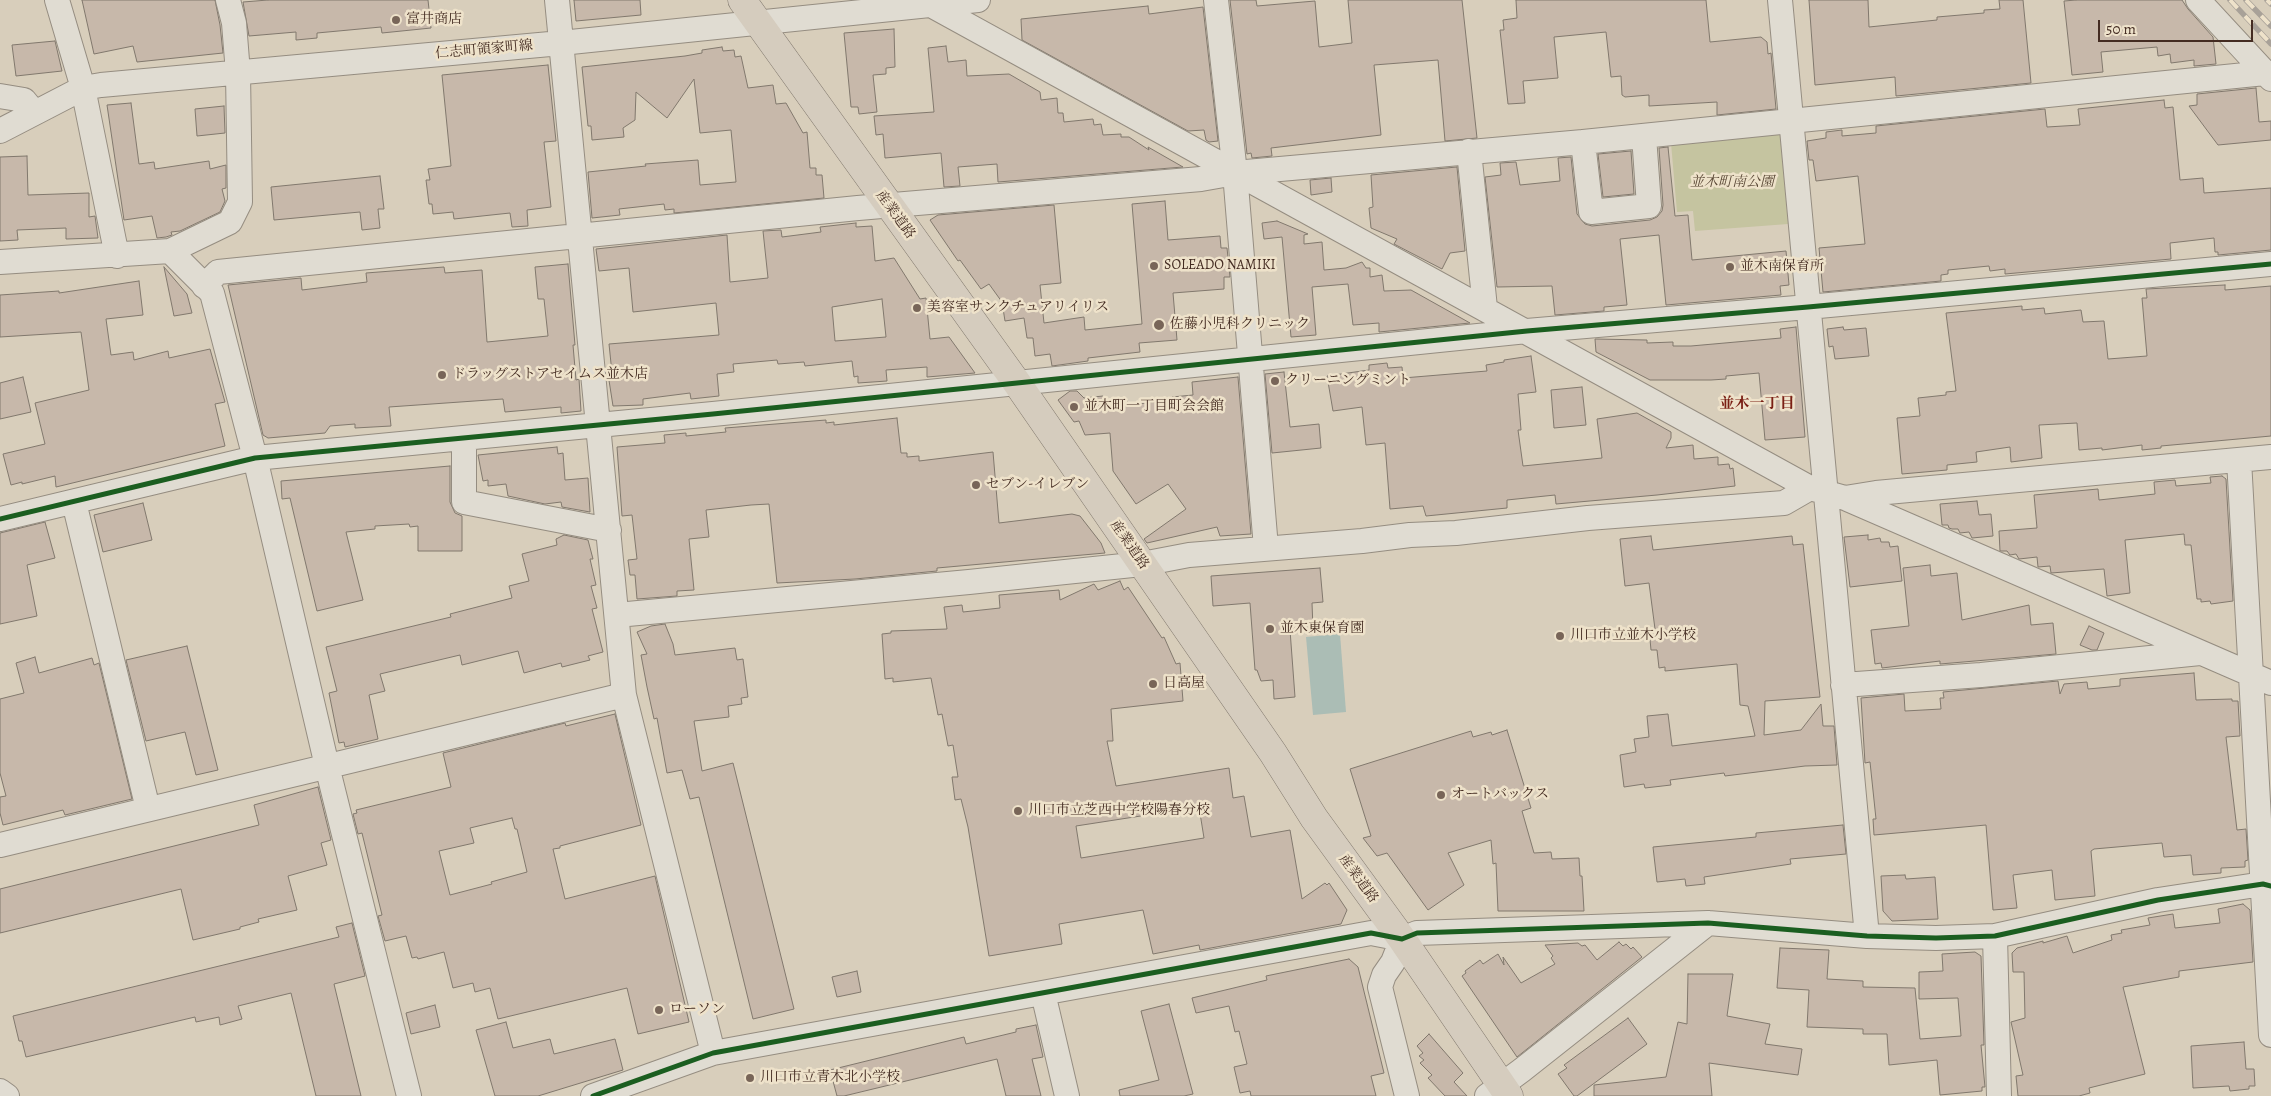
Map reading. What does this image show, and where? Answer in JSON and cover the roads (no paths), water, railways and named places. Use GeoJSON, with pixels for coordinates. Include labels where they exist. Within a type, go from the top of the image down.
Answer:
{"type":"FeatureCollection","features":[{"type":"Feature","properties":{"kind":"main road","name":"産業道路"},"geometry":{"type":"LineString","coordinates":[[742,0],[1017,384],[1274,753],[1314,818],[1402,939],[1499,1092]]}},
{"type":"Feature","properties":{"kind":"street"},"geometry":{"type":"LineString","coordinates":[[57,0],[83,88],[117,256]]}},
{"type":"Feature","properties":{"kind":"street"},"geometry":{"type":"LineString","coordinates":[[0,262],[117,256],[170,251],[230,222],[240,202],[238,73],[234,23],[228,0]]}},
{"type":"Feature","properties":{"kind":"street"},"geometry":{"type":"LineString","coordinates":[[557,0],[624,695],[713,1053]]}},
{"type":"Feature","properties":{"kind":"street","name":"仁志町領家町線"},"geometry":{"type":"LineString","coordinates":[[0,131],[83,88],[759,24],[978,0]]}},
{"type":"Feature","properties":{"kind":"street"},"geometry":{"type":"LineString","coordinates":[[1216,0],[1235,173],[1266,548]]}},
{"type":"Feature","properties":{"kind":"street"},"geometry":{"type":"LineString","coordinates":[[1780,0],[1867,936]]}},
{"type":"Feature","properties":{"kind":"street"},"geometry":{"type":"LineString","coordinates":[[2198,0],[2268,76]]}},
{"type":"Feature","properties":{"kind":"street"},"geometry":{"type":"LineString","coordinates":[[932,4],[1235,173],[1827,493],[2262,679]]}},
{"type":"Feature","properties":{"kind":"street"},"geometry":{"type":"LineString","coordinates":[[204,286],[218,272],[580,235],[888,205],[1201,179],[1235,173],[1583,142],[2268,76]]}},
{"type":"Feature","properties":{"kind":"street"},"geometry":{"type":"LineString","coordinates":[[0,96],[24,100],[34,112]]}},
{"type":"Feature","properties":{"kind":"street"},"geometry":{"type":"LineString","coordinates":[[1583,142],[1591,212],[1649,206],[1644,136]]}},
{"type":"Feature","properties":{"kind":"street"},"geometry":{"type":"LineString","coordinates":[[1468,151],[1485,308]]}},
{"type":"Feature","properties":{"kind":"street"},"geometry":{"type":"LineString","coordinates":[[170,251],[212,293],[255,458],[327,766],[409,1096]]}},
{"type":"Feature","properties":{"kind":"street"},"geometry":{"type":"LineString","coordinates":[[0,519],[255,458],[599,426],[1527,331],[1808,308],[2271,264]]}},
{"type":"Feature","properties":{"kind":"street"},"geometry":{"type":"LineString","coordinates":[[464,438],[464,502],[609,530]]}},
{"type":"Feature","properties":{"kind":"street"},"geometry":{"type":"LineString","coordinates":[[617,615],[1142,564],[1189,555],[1362,542],[1410,535],[1456,533],[1588,518],[1784,503],[1827,493],[1876,493],[2271,456]]}},
{"type":"Feature","properties":{"kind":"street"},"geometry":{"type":"LineString","coordinates":[[2239,460],[2262,679],[2271,1035]]}},
{"type":"Feature","properties":{"kind":"street"},"geometry":{"type":"LineString","coordinates":[[74,502],[148,809]]}},
{"type":"Feature","properties":{"kind":"street"},"geometry":{"type":"LineString","coordinates":[[1843,685],[1980,675],[2201,653]]}},
{"type":"Feature","properties":{"kind":"street"},"geometry":{"type":"LineString","coordinates":[[0,845],[624,695]]}},
{"type":"Feature","properties":{"kind":"street"},"geometry":{"type":"LineString","coordinates":[[593,1096],[713,1053],[1371,933],[1402,939],[1417,933],[1708,923],[1867,936],[1936,938],[1994,936],[2158,900],[2267,885]]}},
{"type":"Feature","properties":{"kind":"street"},"geometry":{"type":"LineString","coordinates":[[1499,1092],[1522,1070],[1708,923]]}},
{"type":"Feature","properties":{"kind":"street"},"geometry":{"type":"LineString","coordinates":[[1994,936],[1999,1096]]}},
{"type":"Feature","properties":{"kind":"street"},"geometry":{"type":"LineString","coordinates":[[1402,939],[1394,962],[1384,974],[1380,987],[1407,1096]]}},
{"type":"Feature","properties":{"kind":"street"},"geometry":{"type":"LineString","coordinates":[[1043,993],[1067,1096]]}},
{"type":"Feature","properties":{"kind":"street"},"geometry":{"type":"LineString","coordinates":[[0,1091],[7,1096]]}},
{"type":"Feature","properties":{"kind":"railway"},"geometry":{"type":"LineString","coordinates":[[2230,0],[2271,44]]}},
{"type":"Feature","properties":{"kind":"railway"},"geometry":{"type":"LineString","coordinates":[[2246,0],[2271,26]]}},
{"type":"Feature","properties":{"kind":"railway"},"geometry":{"type":"LineString","coordinates":[[2267,0],[2271,4]]}},
{"type":"Feature","properties":{"kind":"place","name":"富井商店"},"geometry":{"type":"Point","coordinates":[396,20]}},
{"type":"Feature","properties":{"kind":"place","name":"SOLEADO NAMIKI"},"geometry":{"type":"Point","coordinates":[1154,266]}},
{"type":"Feature","properties":{"kind":"place","name":"並木南保育所"},"geometry":{"type":"Point","coordinates":[1730,267]}},
{"type":"Feature","properties":{"kind":"place","name":"美容室サンクチュアリイリス"},"geometry":{"type":"Point","coordinates":[917,308]}},
{"type":"Feature","properties":{"kind":"place","name":"佐藤小児科クリニック"},"geometry":{"type":"Point","coordinates":[1159,325]}},
{"type":"Feature","properties":{"kind":"place","name":"ドラッグストアセイムス並木店"},"geometry":{"type":"Point","coordinates":[442,375]}},
{"type":"Feature","properties":{"kind":"place","name":"クリーニングミント"},"geometry":{"type":"Point","coordinates":[1275,381]}},
{"type":"Feature","properties":{"kind":"place","name":"並木町一丁目町会会館"},"geometry":{"type":"Point","coordinates":[1074,407]}},
{"type":"Feature","properties":{"kind":"place","name":"セブン-イレブン"},"geometry":{"type":"Point","coordinates":[976,485]}},
{"type":"Feature","properties":{"kind":"place","name":"並木東保育園"},"geometry":{"type":"Point","coordinates":[1270,629]}},
{"type":"Feature","properties":{"kind":"place","name":"川口市立並木小学校"},"geometry":{"type":"Point","coordinates":[1560,636]}},
{"type":"Feature","properties":{"kind":"place","name":"日高屋"},"geometry":{"type":"Point","coordinates":[1153,684]}},
{"type":"Feature","properties":{"kind":"place","name":"オートバックス"},"geometry":{"type":"Point","coordinates":[1441,795]}},
{"type":"Feature","properties":{"kind":"place","name":"川口市立芝西中学校陽春分校"},"geometry":{"type":"Point","coordinates":[1018,811]}},
{"type":"Feature","properties":{"kind":"place","name":"ローソン"},"geometry":{"type":"Point","coordinates":[659,1010]}},
{"type":"Feature","properties":{"kind":"place","name":"川口市立青木北小学校"},"geometry":{"type":"Point","coordinates":[750,1078]}},
{"type":"Feature","properties":{"kind":"district","name":"並木一丁目"},"geometry":{"type":"Point","coordinates":[1757,404]}},
{"type":"Feature","properties":{"kind":"park label","name":"並木町南公園"},"geometry":{"type":"Point","coordinates":[1732,183]}}]}
